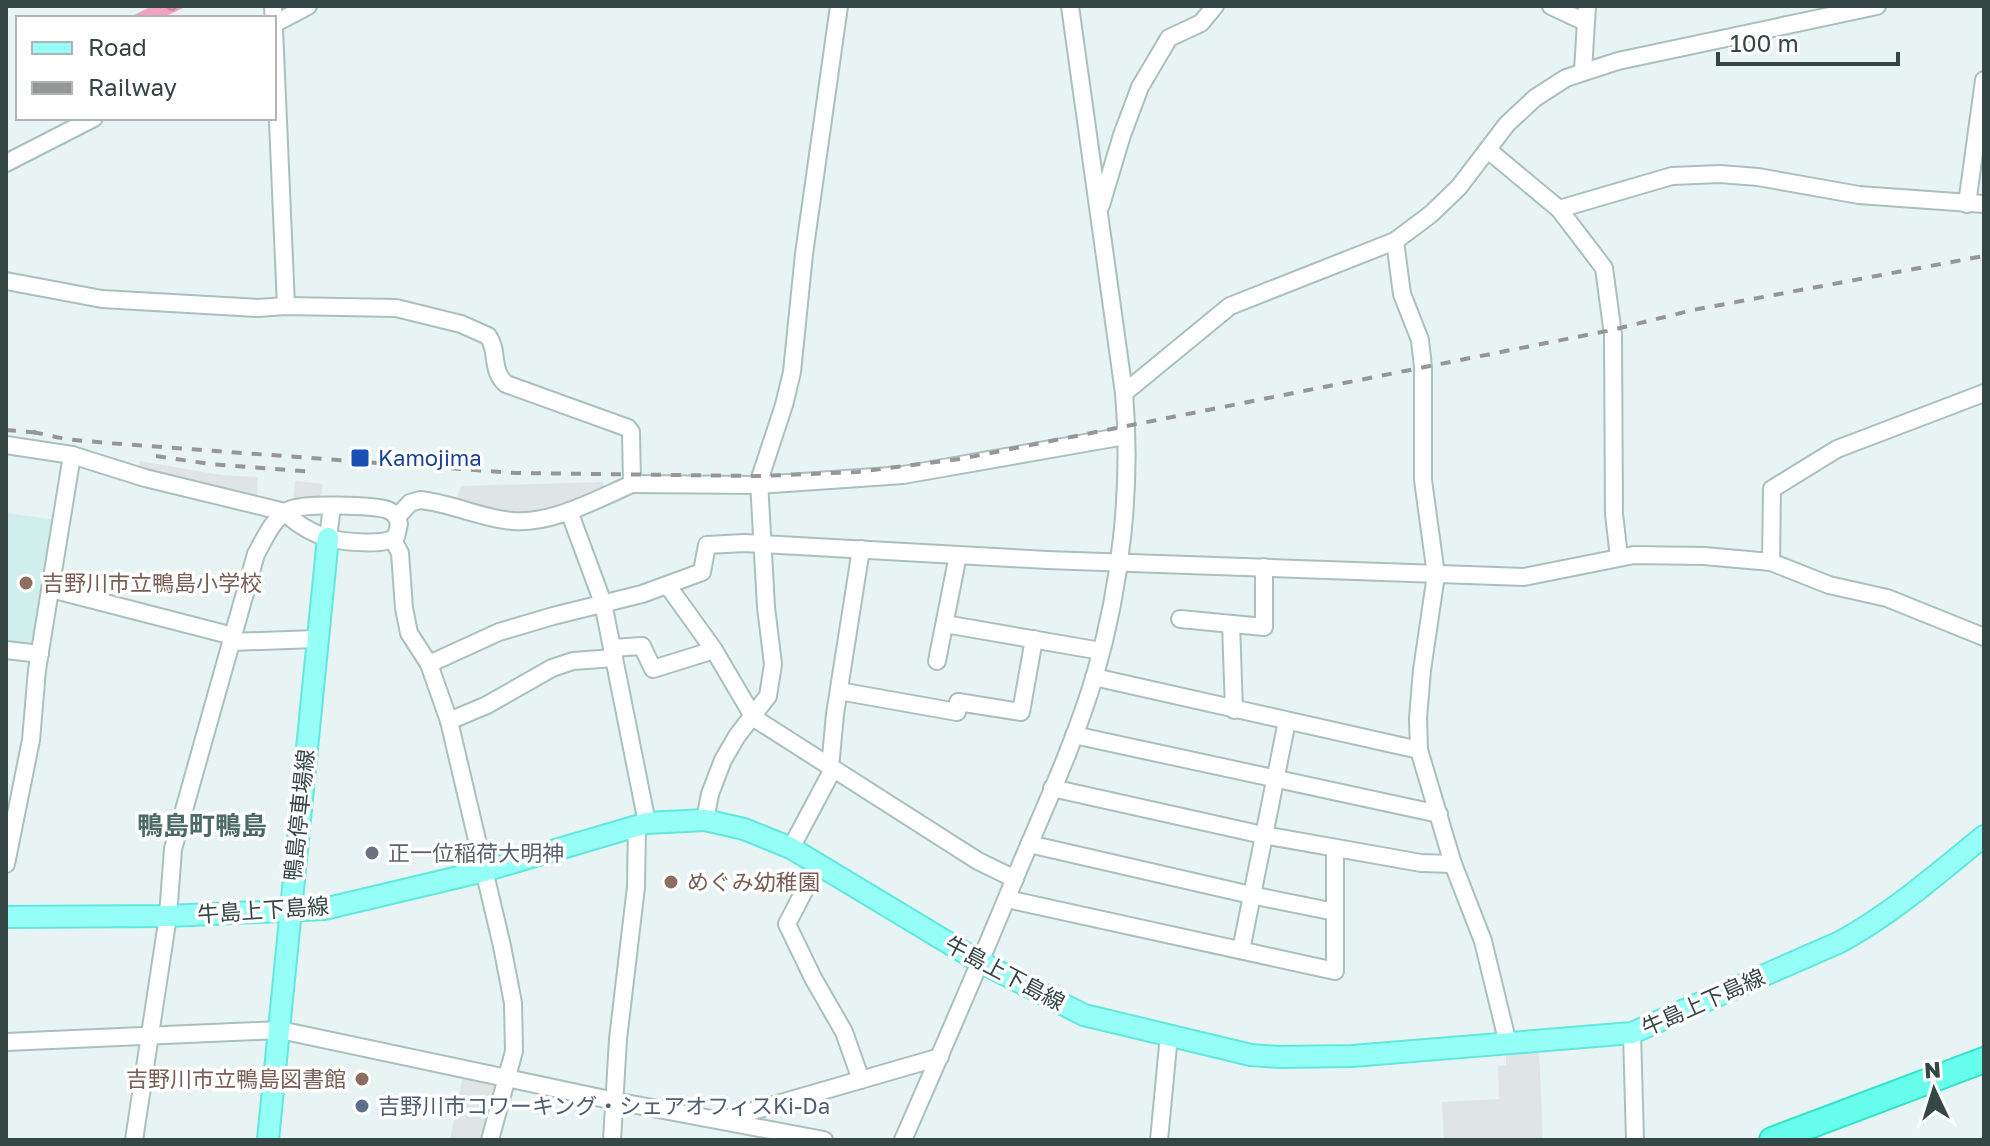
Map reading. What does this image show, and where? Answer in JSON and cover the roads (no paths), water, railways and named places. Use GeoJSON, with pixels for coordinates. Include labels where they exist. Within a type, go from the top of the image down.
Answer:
{"type":"FeatureCollection","features":[{"type":"Feature","properties":{"kind":"highway"},"geometry":{"type":"LineString","coordinates":[[1772,1140],[1984,1060]]}},
{"type":"Feature","properties":{"kind":"main road","name":"鴨島停車場線"},"geometry":{"type":"LineString","coordinates":[[268,1140],[328,538]]}},
{"type":"Feature","properties":{"kind":"main road","name":"牛島上下島線"},"geometry":{"type":"LineString","coordinates":[[6,917],[168,916],[324,909],[484,871],[642,825],[705,820],[744,829],[791,848],[980,962],[1084,1015],[1251,1055],[1352,1056],[1632,1033],[1840,942],[1890,912],[1984,836]]}},
{"type":"Feature","properties":{"kind":"street"},"geometry":{"type":"LineString","coordinates":[[276,16],[308,6]]}},
{"type":"Feature","properties":{"kind":"street"},"geometry":{"type":"LineString","coordinates":[[705,820],[710,794],[723,760],[768,696],[773,664],[766,607],[759,485],[792,372],[804,254],[839,6]]}},
{"type":"Feature","properties":{"kind":"street"},"geometry":{"type":"LineString","coordinates":[[903,1140],[1074,735],[1101,651],[1120,563],[1124,393],[1070,6]]}},
{"type":"Feature","properties":{"kind":"street"},"geometry":{"type":"LineString","coordinates":[[1099,210],[1140,87],[1169,38],[1201,23],[1215,6]]}},
{"type":"Feature","properties":{"kind":"street"},"geometry":{"type":"LineString","coordinates":[[1551,6],[1586,14],[1583,71]]}},
{"type":"Feature","properties":{"kind":"street"},"geometry":{"type":"LineString","coordinates":[[1124,393],[1230,306],[1395,241],[1431,214],[1459,187],[1507,124],[1535,98],[1566,78],[1618,61],[1877,6]]}},
{"type":"Feature","properties":{"kind":"street"},"geometry":{"type":"LineString","coordinates":[[276,65],[286,306]]}},
{"type":"Feature","properties":{"kind":"street"},"geometry":{"type":"LineString","coordinates":[[1559,209],[1672,176],[1720,174],[1758,177],[1859,195],[1976,204],[1984,80]]}},
{"type":"Feature","properties":{"kind":"street"},"geometry":{"type":"LineString","coordinates":[[6,163],[90,120]]}},
{"type":"Feature","properties":{"kind":"street"},"geometry":{"type":"LineString","coordinates":[[1488,150],[1559,209],[1604,268],[1613,335],[1614,514],[1619,557]]}},
{"type":"Feature","properties":{"kind":"street"},"geometry":{"type":"LineString","coordinates":[[1395,241],[1402,294],[1420,340],[1423,367],[1423,480],[1436,575],[1422,670],[1419,750],[1453,864],[1483,941],[1508,1044]]}},
{"type":"Feature","properties":{"kind":"street"},"geometry":{"type":"LineString","coordinates":[[6,281],[102,299],[258,308],[396,308],[483,332],[492,340],[496,374],[506,384],[628,428],[631,432],[632,484]]}},
{"type":"Feature","properties":{"kind":"street"},"geometry":{"type":"LineString","coordinates":[[1771,562],[1772,489],[1837,449],[1984,393]]}},
{"type":"Feature","properties":{"kind":"street"},"geometry":{"type":"LineString","coordinates":[[397,517],[410,503],[420,500],[513,521],[539,519],[569,511],[632,484],[759,485],[903,475],[1125,436]]}},
{"type":"Feature","properties":{"kind":"street"},"geometry":{"type":"LineString","coordinates":[[6,445],[72,455],[145,478],[285,512],[291,520],[328,538],[384,543],[393,540],[399,529],[397,517]]}},
{"type":"Feature","properties":{"kind":"street"},"geometry":{"type":"LineString","coordinates":[[6,864],[31,740],[40,654],[72,455]]}},
{"type":"Feature","properties":{"kind":"street"},"geometry":{"type":"LineString","coordinates":[[328,538],[332,506]]}},
{"type":"Feature","properties":{"kind":"street"},"geometry":{"type":"LineString","coordinates":[[134,1140],[168,916],[173,849],[256,554],[272,525],[292,508],[332,506],[385,510],[397,517]]}},
{"type":"Feature","properties":{"kind":"street"},"geometry":{"type":"LineString","coordinates":[[569,511],[603,603],[642,825],[618,1039],[612,1140]]}},
{"type":"Feature","properties":{"kind":"street"},"geometry":{"type":"LineString","coordinates":[[393,540],[400,553],[409,633],[429,664],[449,721],[513,1003],[514,1051],[490,1140]]}},
{"type":"Feature","properties":{"kind":"street"},"geometry":{"type":"LineString","coordinates":[[429,664],[499,632],[668,586],[702,572],[707,545],[744,543],[1120,563],[1524,577],[1619,557],[1704,556],[1771,562],[1829,585],[1887,598],[1984,637]]}},
{"type":"Feature","properties":{"kind":"street"},"geometry":{"type":"LineString","coordinates":[[791,848],[831,769],[839,691],[861,549]]}},
{"type":"Feature","properties":{"kind":"street"},"geometry":{"type":"LineString","coordinates":[[937,661],[958,555]]}},
{"type":"Feature","properties":{"kind":"street"},"geometry":{"type":"LineString","coordinates":[[1180,619],[1264,627],[1264,567]]}},
{"type":"Feature","properties":{"kind":"street"},"geometry":{"type":"LineString","coordinates":[[668,586],[714,650],[754,718],[978,861],[1015,879]]}},
{"type":"Feature","properties":{"kind":"street"},"geometry":{"type":"LineString","coordinates":[[51,589],[232,639],[316,639]]}},
{"type":"Feature","properties":{"kind":"street"},"geometry":{"type":"LineString","coordinates":[[945,624],[1101,651]]}},
{"type":"Feature","properties":{"kind":"street"},"geometry":{"type":"LineString","coordinates":[[1231,624],[1234,710]]}},
{"type":"Feature","properties":{"kind":"street"},"geometry":{"type":"LineString","coordinates":[[839,691],[957,712],[958,702],[1021,712],[1034,639]]}},
{"type":"Feature","properties":{"kind":"street"},"geometry":{"type":"LineString","coordinates":[[449,721],[487,705],[552,668],[573,661],[642,646],[653,669],[714,650]]}},
{"type":"Feature","properties":{"kind":"street"},"geometry":{"type":"LineString","coordinates":[[6,650],[40,654]]}},
{"type":"Feature","properties":{"kind":"street"},"geometry":{"type":"LineString","coordinates":[[1094,677],[1419,750]]}},
{"type":"Feature","properties":{"kind":"street"},"geometry":{"type":"LineString","coordinates":[[1241,950],[1287,721]]}},
{"type":"Feature","properties":{"kind":"street"},"geometry":{"type":"LineString","coordinates":[[1074,735],[1439,814]]}},
{"type":"Feature","properties":{"kind":"street"},"geometry":{"type":"LineString","coordinates":[[1052,788],[1263,835],[1421,863],[1453,864]]}},
{"type":"Feature","properties":{"kind":"street"},"geometry":{"type":"LineString","coordinates":[[1029,844],[1335,912]]}},
{"type":"Feature","properties":{"kind":"street"},"geometry":{"type":"LineString","coordinates":[[1007,899],[1335,971],[1335,848]]}},
{"type":"Feature","properties":{"kind":"street"},"geometry":{"type":"LineString","coordinates":[[818,864],[787,924],[844,1032],[861,1080]]}},
{"type":"Feature","properties":{"kind":"street"},"geometry":{"type":"LineString","coordinates":[[6,1042],[280,1030],[797,1138],[824,1140]]}},
{"type":"Feature","properties":{"kind":"street"},"geometry":{"type":"LineString","coordinates":[[1632,1033],[1635,1140]]}},
{"type":"Feature","properties":{"kind":"street"},"geometry":{"type":"LineString","coordinates":[[1159,1140],[1169,1035]]}},
{"type":"Feature","properties":{"kind":"street"},"geometry":{"type":"LineString","coordinates":[[720,1120],[940,1057]]}},
{"type":"Feature","properties":{"kind":"water"},"geometry":{"type":"Polygon","coordinates":[[[152,6],[187,6],[166,16],[132,16],[152,6]]]}},
{"type":"Feature","properties":{"kind":"railway"},"geometry":{"type":"LineString","coordinates":[[33,432],[107,443],[515,473],[760,476],[858,472],[960,459],[1612,330],[1693,310],[1984,256]]}},
{"type":"Feature","properties":{"kind":"railway"},"geometry":{"type":"LineString","coordinates":[[6,430],[42,433]]}},
{"type":"Feature","properties":{"kind":"railway"},"geometry":{"type":"LineString","coordinates":[[156,456],[210,464],[315,472]]}},
{"type":"Feature","properties":{"kind":"place","name":"Kamojima"},"geometry":{"type":"Point","coordinates":[360,458]}},
{"type":"Feature","properties":{"kind":"place","name":"吉野川市立鴨島小学校"},"geometry":{"type":"Point","coordinates":[26,583]}},
{"type":"Feature","properties":{"kind":"place","name":"正一位稲荷大明神"},"geometry":{"type":"Point","coordinates":[372,853]}},
{"type":"Feature","properties":{"kind":"place","name":"めぐみ幼稚園"},"geometry":{"type":"Point","coordinates":[671,882]}},
{"type":"Feature","properties":{"kind":"place","name":"吉野川市立鴨島図書館"},"geometry":{"type":"Point","coordinates":[362,1079]}},
{"type":"Feature","properties":{"kind":"place","name":"吉野川市コワーキング・シェアオフィスKi-Da"},"geometry":{"type":"Point","coordinates":[362,1106]}},
{"type":"Feature","properties":{"kind":"district","name":"鴨島町鴨島"},"geometry":{"type":"Point","coordinates":[202,826]}}]}
